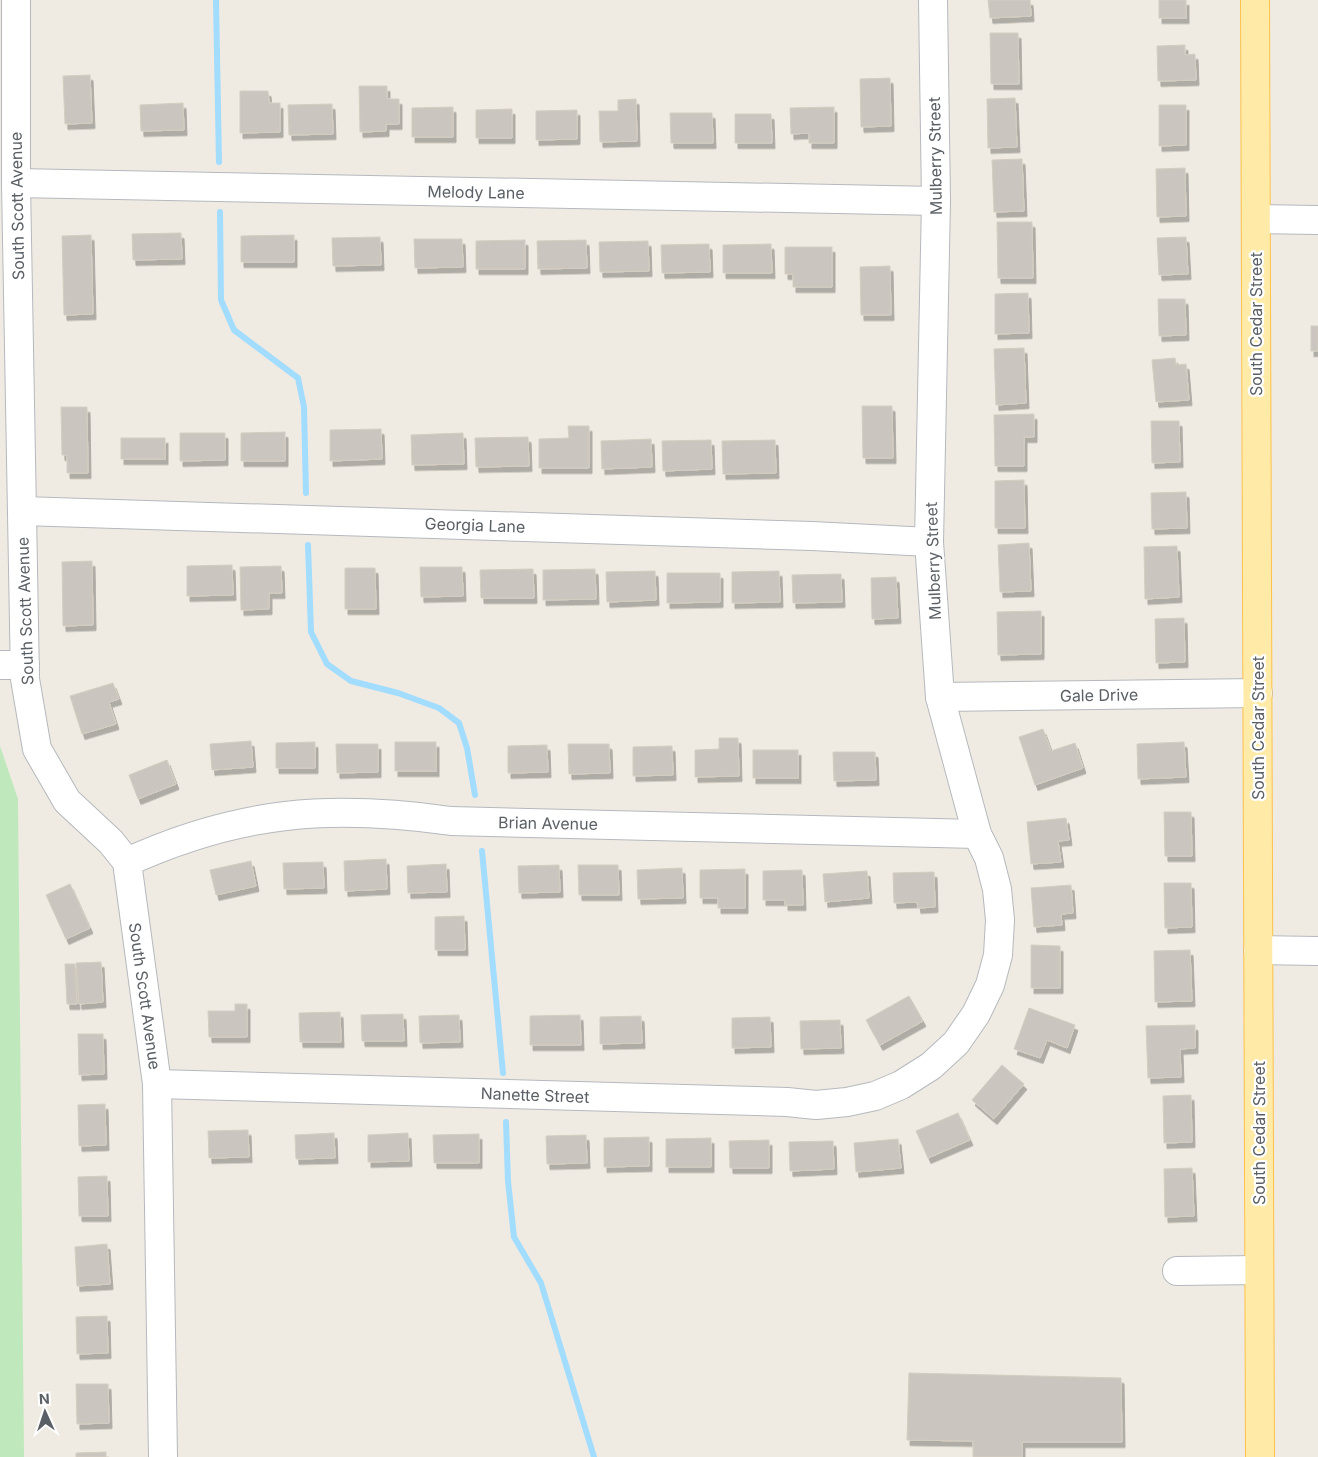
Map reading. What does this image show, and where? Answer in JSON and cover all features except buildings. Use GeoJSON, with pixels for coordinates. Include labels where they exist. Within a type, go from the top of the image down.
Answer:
{"type":"FeatureCollection","features":[{"type":"Feature","properties":{"kind":"main road","name":"South Cedar Street"},"geometry":{"type":"LineString","coordinates":[[1255,0],[1260,1457]]}},
{"type":"Feature","properties":{"kind":"street","name":"South Scott Avenue"},"geometry":{"type":"LineString","coordinates":[[16,0],[16,183],[22,511],[12,665],[25,679],[37,749],[67,800],[111,842],[126,862],[157,1084],[163,1457]]}},
{"type":"Feature","properties":{"kind":"street","name":"Mulberry Street"},"geometry":{"type":"LineString","coordinates":[[909,1080],[930,1066],[956,1043],[976,1014],[992,978],[998,955],[1000,920],[997,889],[989,858],[977,834],[940,697],[929,542],[936,201],[932,0]]}},
{"type":"Feature","properties":{"kind":"street","name":"Melody Lane"},"geometry":{"type":"LineString","coordinates":[[16,183],[936,201]]}},
{"type":"Feature","properties":{"kind":"street"},"geometry":{"type":"LineString","coordinates":[[1256,219],[1318,220]]}},
{"type":"Feature","properties":{"kind":"street","name":"Georgia Lane"},"geometry":{"type":"LineString","coordinates":[[22,511],[812,536],[929,542]]}},
{"type":"Feature","properties":{"kind":"street","name":"Gale Drive"},"geometry":{"type":"LineString","coordinates":[[940,697],[1258,693]]}},
{"type":"Feature","properties":{"kind":"street","name":"Brian Avenue"},"geometry":{"type":"LineString","coordinates":[[126,862],[201,833],[245,822],[298,813],[351,811],[396,813],[451,821],[977,834]]}},
{"type":"Feature","properties":{"kind":"street"},"geometry":{"type":"LineString","coordinates":[[1258,950],[1318,951]]}},
{"type":"Feature","properties":{"kind":"street","name":"Nanette Street"},"geometry":{"type":"LineString","coordinates":[[157,1084],[787,1102],[816,1105],[847,1102],[875,1096],[909,1080]]}},
{"type":"Feature","properties":{"kind":"street"},"geometry":{"type":"LineString","coordinates":[[1177,1271],[1259,1270]]}},
{"type":"Feature","properties":{"kind":"green space"},"geometry":{"type":"Polygon","coordinates":[[[0,746],[18,799],[24,1457],[0,1457],[0,746]]]}},
{"type":"Feature","properties":{"kind":"waterway"},"geometry":{"type":"LineString","coordinates":[[216,0],[219,162]]}},
{"type":"Feature","properties":{"kind":"waterway"},"geometry":{"type":"LineString","coordinates":[[220,212],[221,300],[234,330],[298,378],[304,407],[306,493]]}},
{"type":"Feature","properties":{"kind":"waterway"},"geometry":{"type":"LineString","coordinates":[[308,545],[311,632],[327,664],[351,681],[398,693],[439,708],[459,723],[467,748],[475,795]]}},
{"type":"Feature","properties":{"kind":"waterway"},"geometry":{"type":"LineString","coordinates":[[482,851],[503,1073]]}},
{"type":"Feature","properties":{"kind":"waterway"},"geometry":{"type":"LineString","coordinates":[[506,1122],[508,1181],[514,1237],[541,1283],[594,1457]]}}]}
